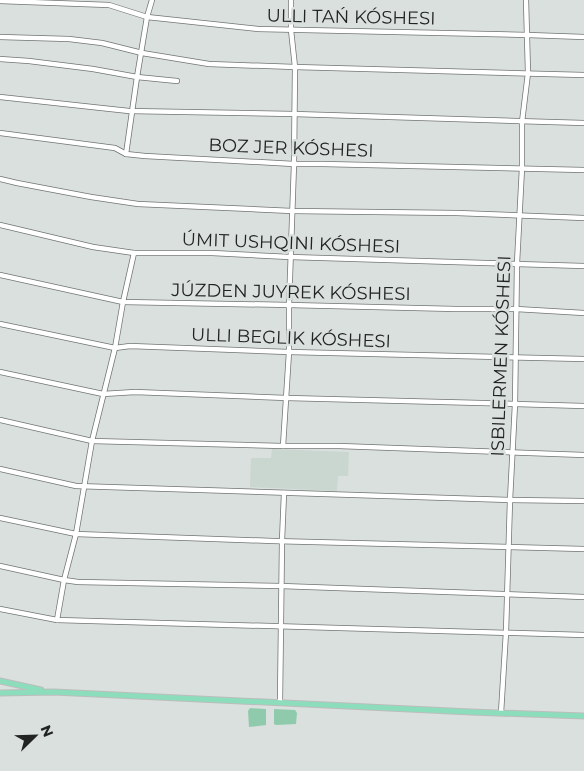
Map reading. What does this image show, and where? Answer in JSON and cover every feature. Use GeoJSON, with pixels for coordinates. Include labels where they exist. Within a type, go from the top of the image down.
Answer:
{"type":"FeatureCollection","features":[{"type":"Feature","properties":{"kind":"main road"},"geometry":{"type":"LineString","coordinates":[[0,681],[54,692]]}},
{"type":"Feature","properties":{"kind":"main road"},"geometry":{"type":"LineString","coordinates":[[0,693],[54,692],[584,716]]}},
{"type":"Feature","properties":{"kind":"street"},"geometry":{"type":"LineString","coordinates":[[126,154],[147,17],[152,0]]}},
{"type":"Feature","properties":{"kind":"street"},"geometry":{"type":"LineString","coordinates":[[283,446],[289,352],[290,257],[294,164],[294,68],[291,0]]}},
{"type":"Feature","properties":{"kind":"street","name":"ISBILERMEN KÓSHESI"},"geometry":{"type":"LineString","coordinates":[[501,713],[508,594],[512,453],[516,404],[516,263],[520,216],[522,122],[528,73],[526,0]]}},
{"type":"Feature","properties":{"kind":"street"},"geometry":{"type":"LineString","coordinates":[[0,1],[109,5],[147,17],[258,29],[584,37]]}},
{"type":"Feature","properties":{"kind":"street"},"geometry":{"type":"LineString","coordinates":[[0,37],[102,43],[142,53],[209,64],[294,68],[584,75]]}},
{"type":"Feature","properties":{"kind":"street"},"geometry":{"type":"LineString","coordinates":[[0,59],[29,61],[177,81]]}},
{"type":"Feature","properties":{"kind":"street"},"geometry":{"type":"LineString","coordinates":[[0,97],[132,111],[294,114],[584,124]]}},
{"type":"Feature","properties":{"kind":"street","name":"BOZ JER KÓSHESI"},"geometry":{"type":"LineString","coordinates":[[0,133],[115,148],[126,154],[145,156],[294,164],[584,170]]}},
{"type":"Feature","properties":{"kind":"street"},"geometry":{"type":"LineString","coordinates":[[0,179],[138,204],[292,211],[448,213],[584,218]]}},
{"type":"Feature","properties":{"kind":"street"},"geometry":{"type":"LineString","coordinates":[[0,225],[93,247],[134,253],[212,253],[584,266]]}},
{"type":"Feature","properties":{"kind":"street"},"geometry":{"type":"LineString","coordinates":[[57,620],[64,580],[76,534],[92,441],[115,348],[122,302],[134,253]]}},
{"type":"Feature","properties":{"kind":"street","name":"JÚZDEN JUYREK KÓSHESI"},"geometry":{"type":"LineString","coordinates":[[0,275],[122,302],[516,309],[584,313]]}},
{"type":"Feature","properties":{"kind":"street"},"geometry":{"type":"LineString","coordinates":[[0,324],[115,348],[130,346],[584,359]]}},
{"type":"Feature","properties":{"kind":"street"},"geometry":{"type":"LineString","coordinates":[[0,372],[103,394],[135,392],[584,406]]}},
{"type":"Feature","properties":{"kind":"street"},"geometry":{"type":"LineString","coordinates":[[0,420],[92,441],[340,446],[584,455]]}},
{"type":"Feature","properties":{"kind":"street"},"geometry":{"type":"LineString","coordinates":[[0,469],[76,486],[584,502]]}},
{"type":"Feature","properties":{"kind":"street"},"geometry":{"type":"LineString","coordinates":[[280,702],[284,493]]}},
{"type":"Feature","properties":{"kind":"street"},"geometry":{"type":"LineString","coordinates":[[0,518],[76,534],[584,550]]}},
{"type":"Feature","properties":{"kind":"street"},"geometry":{"type":"LineString","coordinates":[[0,566],[78,582],[281,586],[584,596]]}},
{"type":"Feature","properties":{"kind":"street"},"geometry":{"type":"LineString","coordinates":[[0,608],[57,620],[584,635]]}},
{"type":"Feature","properties":{"kind":"shaded area"},"geometry":{"type":"Polygon","coordinates":[[[272,449],[349,452],[348,476],[338,476],[337,491],[250,487],[251,458],[271,458],[272,449]]]}},
{"type":"Feature","properties":{"kind":"green space"},"geometry":{"type":"Polygon","coordinates":[[[250,708],[266,709],[266,725],[249,727],[248,711],[250,708]]]}},
{"type":"Feature","properties":{"kind":"green space"},"geometry":{"type":"Polygon","coordinates":[[[274,709],[295,710],[297,713],[296,724],[274,724],[274,709]]]}}]}
